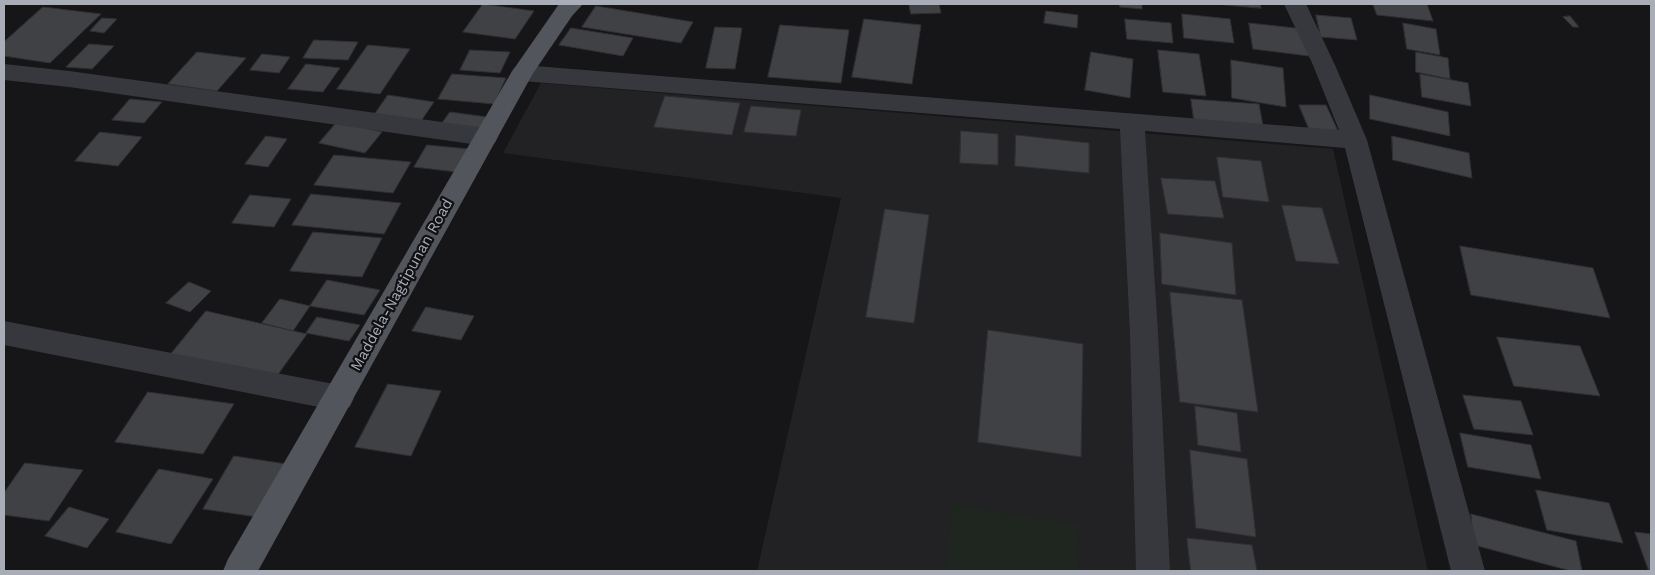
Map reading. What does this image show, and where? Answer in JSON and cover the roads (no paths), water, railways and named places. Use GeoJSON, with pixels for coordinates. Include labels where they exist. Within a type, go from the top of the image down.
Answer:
{"type":"FeatureCollection","features":[{"type":"Feature","properties":{"kind":"main road","name":"Maddela-Nagtipunan Road"},"geometry":{"type":"LineString","coordinates":[[240,571],[522,73],[564,11],[572,4]]}},
{"type":"Feature","properties":{"kind":"street"},"geometry":{"type":"LineString","coordinates":[[1296,4],[1355,140],[1468,571]]}},
{"type":"Feature","properties":{"kind":"street"},"geometry":{"type":"LineString","coordinates":[[4,72],[69,79],[486,136]]}},
{"type":"Feature","properties":{"kind":"street"},"geometry":{"type":"LineString","coordinates":[[522,73],[1355,140]]}},
{"type":"Feature","properties":{"kind":"street"},"geometry":{"type":"LineString","coordinates":[[1132,122],[1144,333],[1153,571]]}},
{"type":"Feature","properties":{"kind":"street"},"geometry":{"type":"LineString","coordinates":[[4,334],[339,398]]}}]}
